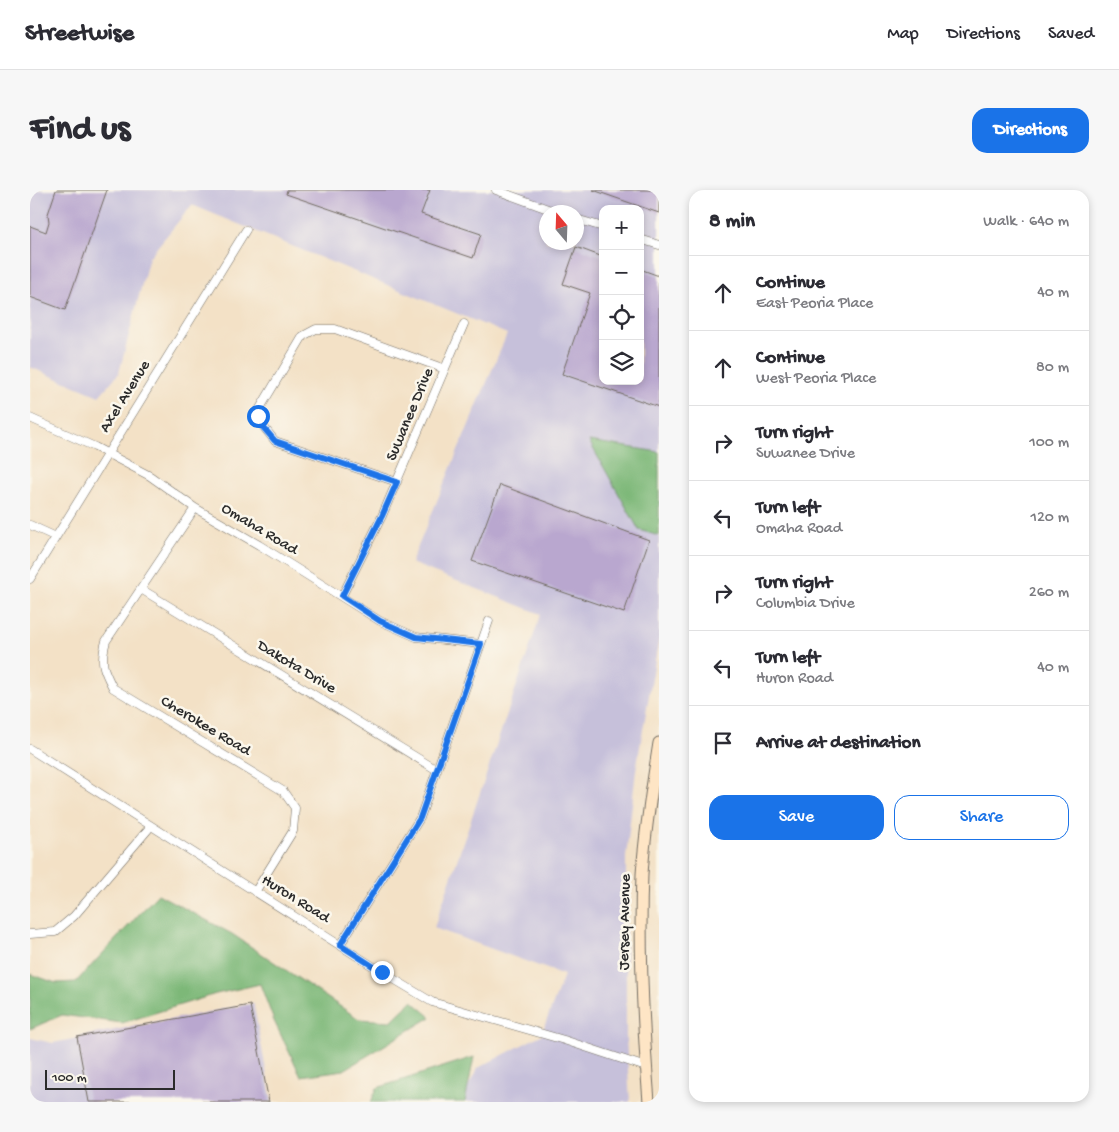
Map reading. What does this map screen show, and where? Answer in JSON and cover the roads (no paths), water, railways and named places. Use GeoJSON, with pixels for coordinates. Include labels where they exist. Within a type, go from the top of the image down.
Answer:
{"type":"FeatureCollection","features":[{"type":"Feature","properties":{"kind":"main road","name":"Jersey Avenue"},"geometry":{"type":"LineString","coordinates":[[648,1102],[641,960],[642,873],[649,805],[659,743]]}},
{"type":"Feature","properties":{"kind":"street"},"geometry":{"type":"LineString","coordinates":[[496,190],[539,206]]}},
{"type":"Feature","properties":{"kind":"street"},"geometry":{"type":"LineString","coordinates":[[584,221],[599,226]]}},
{"type":"Feature","properties":{"kind":"street","name":"Axel Avenue"},"geometry":{"type":"LineString","coordinates":[[30,579],[246,230]]}},
{"type":"Feature","properties":{"kind":"street"},"geometry":{"type":"LineString","coordinates":[[644,240],[659,245]]}},
{"type":"Feature","properties":{"kind":"street","name":"Suwanee Drive"},"geometry":{"type":"LineString","coordinates":[[342,596],[382,516],[464,324]]}},
{"type":"Feature","properties":{"kind":"street"},"geometry":{"type":"LineString","coordinates":[[397,482],[275,441],[259,421],[259,410],[303,336],[308,332],[335,328],[445,368]]}},
{"type":"Feature","properties":{"kind":"street","name":"Omaha Road"},"geometry":{"type":"LineString","coordinates":[[30,418],[108,454],[150,476],[195,508],[259,545],[380,621],[416,637],[481,644]]}},
{"type":"Feature","properties":{"kind":"street"},"geometry":{"type":"LineString","coordinates":[[141,589],[195,508]]}},
{"type":"Feature","properties":{"kind":"street"},"geometry":{"type":"LineString","coordinates":[[30,525],[56,537]]}},
{"type":"Feature","properties":{"kind":"street","name":"Cherokee Road"},"geometry":{"type":"LineString","coordinates":[[141,589],[106,641],[102,656],[103,669],[113,688],[283,791],[295,808],[293,831],[255,892]]}},
{"type":"Feature","properties":{"kind":"street","name":"Dakota Drive"},"geometry":{"type":"LineString","coordinates":[[141,589],[437,770]]}},
{"type":"Feature","properties":{"kind":"street"},"geometry":{"type":"LineString","coordinates":[[340,945],[420,818],[489,621]]}},
{"type":"Feature","properties":{"kind":"street","name":"Huron Road"},"geometry":{"type":"LineString","coordinates":[[30,749],[432,1002],[564,1040],[646,1067]]}},
{"type":"Feature","properties":{"kind":"street"},"geometry":{"type":"LineString","coordinates":[[30,934],[55,932],[74,916],[151,826]]}}]}
